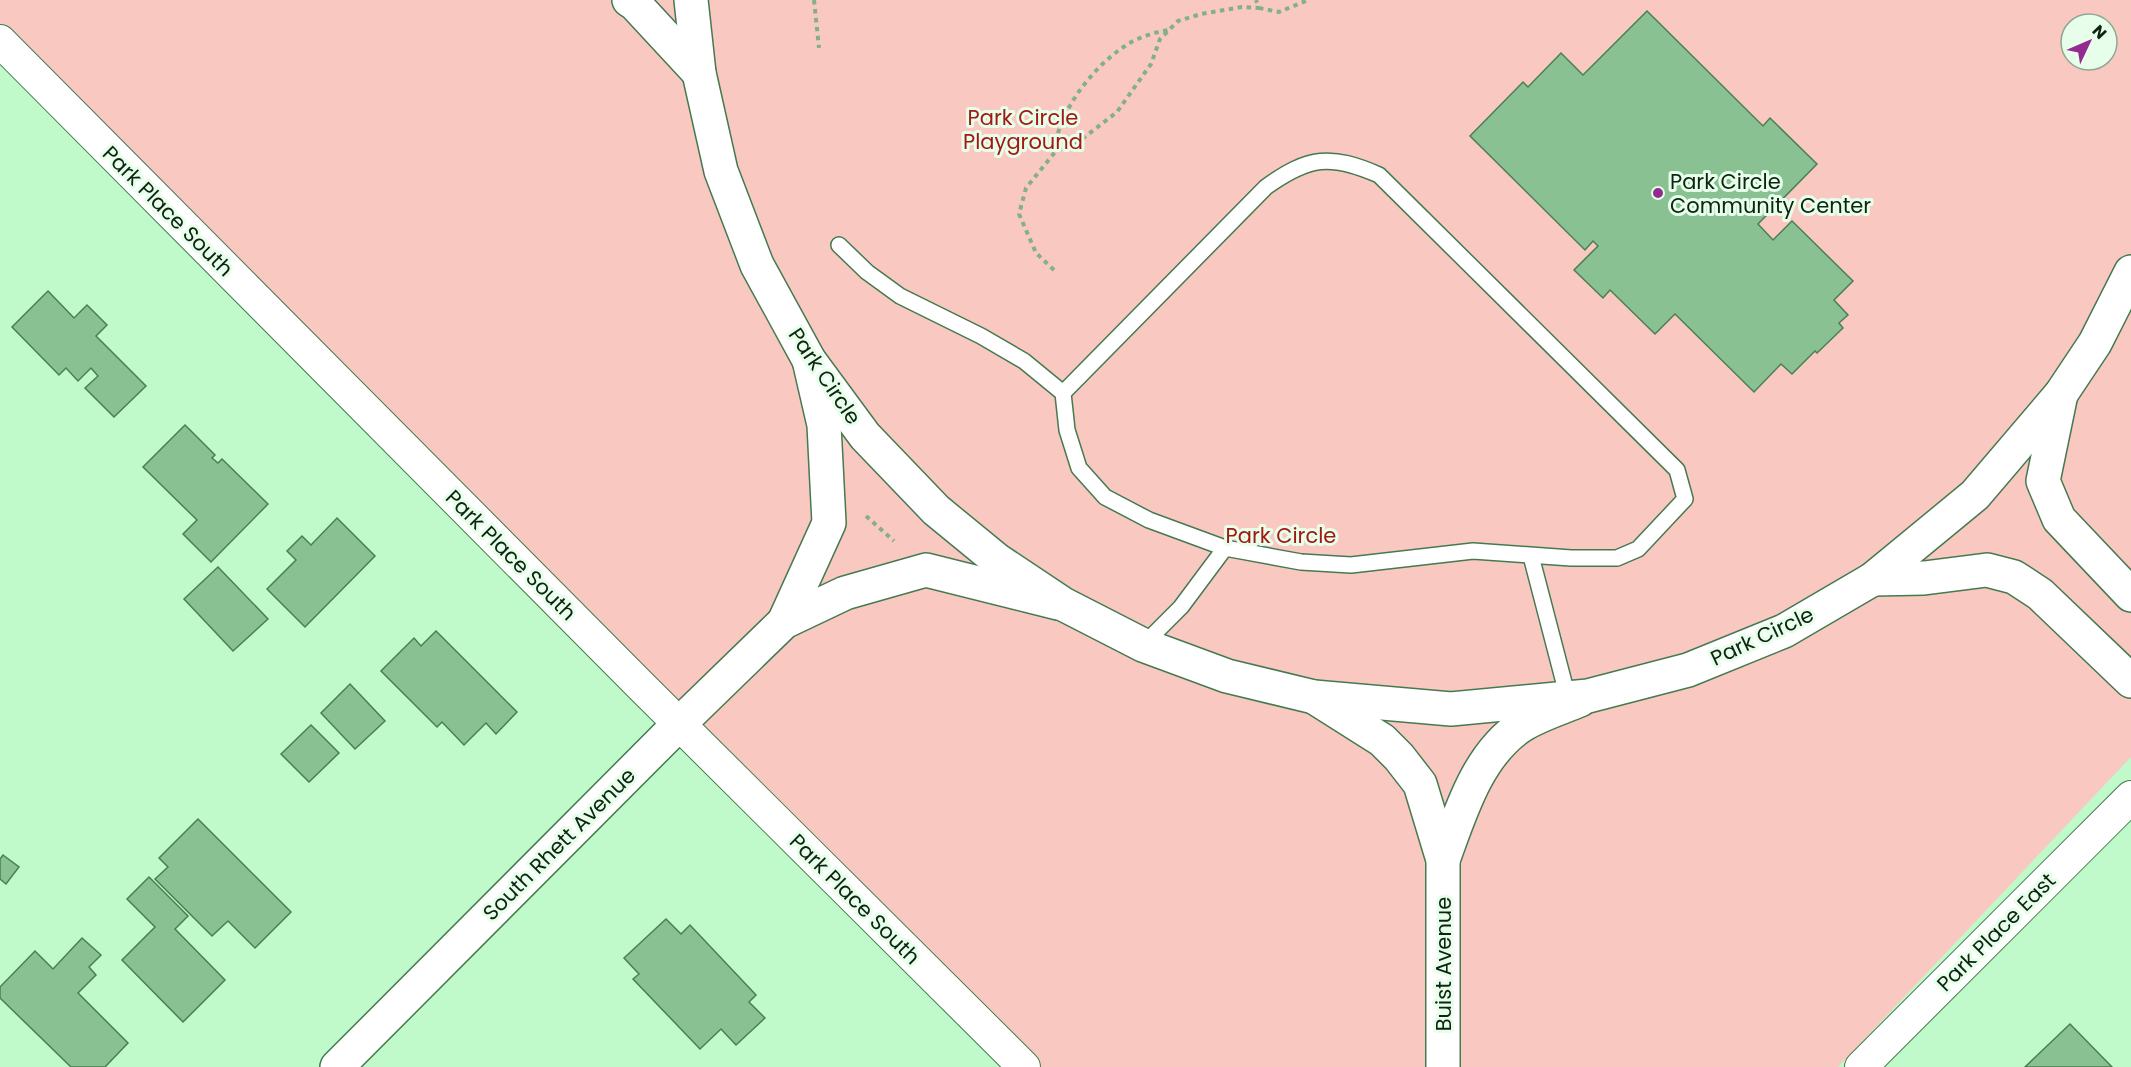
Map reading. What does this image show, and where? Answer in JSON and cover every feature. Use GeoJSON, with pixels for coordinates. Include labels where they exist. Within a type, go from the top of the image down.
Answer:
{"type":"FeatureCollection","features":[{"type":"Feature","properties":{"kind":"street"},"geometry":{"type":"LineString","coordinates":[[628,0],[635,4],[699,74]]}},
{"type":"Feature","properties":{"kind":"street","name":"Park Circle"},"geometry":{"type":"LineString","coordinates":[[691,0],[699,74],[721,171],[757,265],[809,360],[865,436],[936,510],[997,560],[1063,604],[1143,645],[1227,676],[1314,697],[1451,709],[1578,697],[1688,670],[1784,631],[1873,579],[1975,495],[2061,394],[2095,343],[2131,272]]}},
{"type":"Feature","properties":{"kind":"street","name":"Park Place South"},"geometry":{"type":"LineString","coordinates":[[0,41],[679,724],[1024,1067]]}},
{"type":"Feature","properties":{"kind":"street","name":"South Rhett Avenue"},"geometry":{"type":"LineString","coordinates":[[784,622],[829,523],[824,425],[809,360]]}},
{"type":"Feature","properties":{"kind":"street"},"geometry":{"type":"LineString","coordinates":[[2061,394],[2043,481],[2059,519],[2131,595]]}},
{"type":"Feature","properties":{"kind":"street","name":"South Rhett Avenue"},"geometry":{"type":"LineString","coordinates":[[337,1067],[784,622],[845,592],[926,570],[1063,604]]}},
{"type":"Feature","properties":{"kind":"street"},"geometry":{"type":"LineString","coordinates":[[1873,579],[1924,578],[1988,570],[2014,577],[2040,594],[2131,681]]}},
{"type":"Feature","properties":{"kind":"street","name":"Buist Avenue"},"geometry":{"type":"LineString","coordinates":[[1314,697],[1382,740],[1420,784],[1443,861],[1443,1067]]}},
{"type":"Feature","properties":{"kind":"street","name":"Buist Avenue"},"geometry":{"type":"LineString","coordinates":[[1443,861],[1465,800],[1490,756],[1507,736],[1523,725],[1578,697]]}},
{"type":"Feature","properties":{"kind":"street","name":"Park Place East"},"geometry":{"type":"LineString","coordinates":[[1861,1067],[2131,797]]}},
{"type":"Feature","properties":{"kind":"lane"},"geometry":{"type":"LineString","coordinates":[[839,245],[867,272],[900,296],[981,336],[1024,361],[1063,393],[1067,430],[1079,468],[1105,496],[1149,520],[1225,548],[1301,562],[1351,565],[1473,551],[1617,558],[1638,549],[1685,498],[1677,470],[1379,175],[1354,164],[1331,160],[1308,163],[1285,173],[1266,187],[1063,393]]}},
{"type":"Feature","properties":{"kind":"lane"},"geometry":{"type":"LineString","coordinates":[[1143,645],[1181,607],[1225,548]]}},
{"type":"Feature","properties":{"kind":"lane"},"geometry":{"type":"LineString","coordinates":[[1531,555],[1578,697]]}},
{"type":"Feature","properties":{"kind":"path"},"geometry":{"type":"LineString","coordinates":[[814,0],[819,48]]}},
{"type":"Feature","properties":{"kind":"path"},"geometry":{"type":"LineString","coordinates":[[1256,0],[1259,8]]}},
{"type":"Feature","properties":{"kind":"path"},"geometry":{"type":"LineString","coordinates":[[1053,270],[1036,253],[1018,214],[1026,188],[1056,151],[1077,142],[1117,112],[1151,63],[1160,39],[1168,30],[1178,21],[1201,14],[1242,8],[1259,8],[1279,12],[1308,0]]}},
{"type":"Feature","properties":{"kind":"path"},"geometry":{"type":"LineString","coordinates":[[1056,151],[1058,133],[1071,104],[1088,80],[1125,45],[1150,34],[1168,30]]}},
{"type":"Feature","properties":{"kind":"path"},"geometry":{"type":"LineString","coordinates":[[862,512],[897,544]]}},
{"type":"Feature","properties":{"kind":"green space","name":"Park Circle"},"geometry":{"type":"Polygon","coordinates":[[[0,0],[2131,0],[2131,757],[1838,1067],[1027,1067],[0,41],[0,0]]]}},
{"type":"Feature","properties":{"kind":"building","name":"Park Circle Community Center"},"geometry":{"type":"Polygon","coordinates":[[[1647,11],[1763,126],[1770,118],[1817,164],[1758,224],[1773,240],[1792,221],[1853,281],[1834,300],[1848,315],[1839,323],[1843,328],[1792,374],[1781,364],[1754,392],[1675,314],[1655,334],[1610,290],[1603,298],[1574,270],[1598,246],[1593,241],[1585,250],[1470,136],[1523,82],[1528,87],[1561,53],[1583,75],[1647,11]]]}},
{"type":"Feature","properties":{"kind":"building"},"geometry":{"type":"Polygon","coordinates":[[[48,291],[74,318],[87,305],[107,325],[96,336],[146,386],[114,417],[85,388],[98,376],[91,368],[78,381],[66,368],[59,375],[12,327],[48,291]]]}},
{"type":"Feature","properties":{"kind":"building"},"geometry":{"type":"Polygon","coordinates":[[[185,425],[215,455],[212,458],[218,463],[222,459],[268,504],[211,562],[183,534],[197,520],[143,467],[185,425]]]}},
{"type":"Feature","properties":{"kind":"building"},"geometry":{"type":"Polygon","coordinates":[[[337,518],[375,556],[305,627],[267,589],[296,560],[287,551],[302,536],[311,545],[337,518]]]}},
{"type":"Feature","properties":{"kind":"building"},"geometry":{"type":"Polygon","coordinates":[[[218,567],[268,619],[233,651],[184,599],[218,567]]]}},
{"type":"Feature","properties":{"kind":"building"},"geometry":{"type":"Polygon","coordinates":[[[436,631],[517,712],[496,734],[486,723],[464,745],[442,722],[437,727],[381,671],[414,638],[421,646],[436,631]]]}},
{"type":"Feature","properties":{"kind":"building"},"geometry":{"type":"Polygon","coordinates":[[[350,684],[385,721],[355,749],[321,713],[350,684]]]}},
{"type":"Feature","properties":{"kind":"building"},"geometry":{"type":"Polygon","coordinates":[[[311,725],[339,753],[309,782],[281,754],[311,725]]]}},
{"type":"Feature","properties":{"kind":"building"},"geometry":{"type":"Polygon","coordinates":[[[198,819],[291,912],[255,948],[228,921],[212,936],[155,879],[168,867],[159,858],[198,819]]]}},
{"type":"Feature","properties":{"kind":"building"},"geometry":{"type":"Polygon","coordinates":[[[3,855],[19,867],[6,884],[0,879],[0,859],[3,855]]]}},
{"type":"Feature","properties":{"kind":"building"},"geometry":{"type":"Polygon","coordinates":[[[149,877],[188,916],[175,929],[225,980],[183,1022],[122,960],[155,927],[127,899],[149,877]]]}},
{"type":"Feature","properties":{"kind":"building"},"geometry":{"type":"Polygon","coordinates":[[[666,919],[681,934],[690,925],[756,995],[749,1002],[765,1018],[736,1045],[721,1029],[700,1049],[633,979],[639,974],[624,958],[666,919]]]}},
{"type":"Feature","properties":{"kind":"building"},"geometry":{"type":"Polygon","coordinates":[[[82,938],[101,955],[89,967],[96,975],[78,993],[128,1043],[105,1067],[71,1067],[0,998],[0,987],[35,951],[53,969],[82,938]]]}},
{"type":"Feature","properties":{"kind":"building"},"geometry":{"type":"Polygon","coordinates":[[[2070,1024],[2112,1067],[2025,1067],[2070,1024]]]}},
{"type":"Feature","properties":{"kind":"place","name":"Park Circle Community Center"},"geometry":{"type":"Point","coordinates":[1658,193]}},
{"type":"Feature","properties":{"kind":"park label","name":"Park Circle Playground"},"geometry":{"type":"Point","coordinates":[1023,129]}}]}
